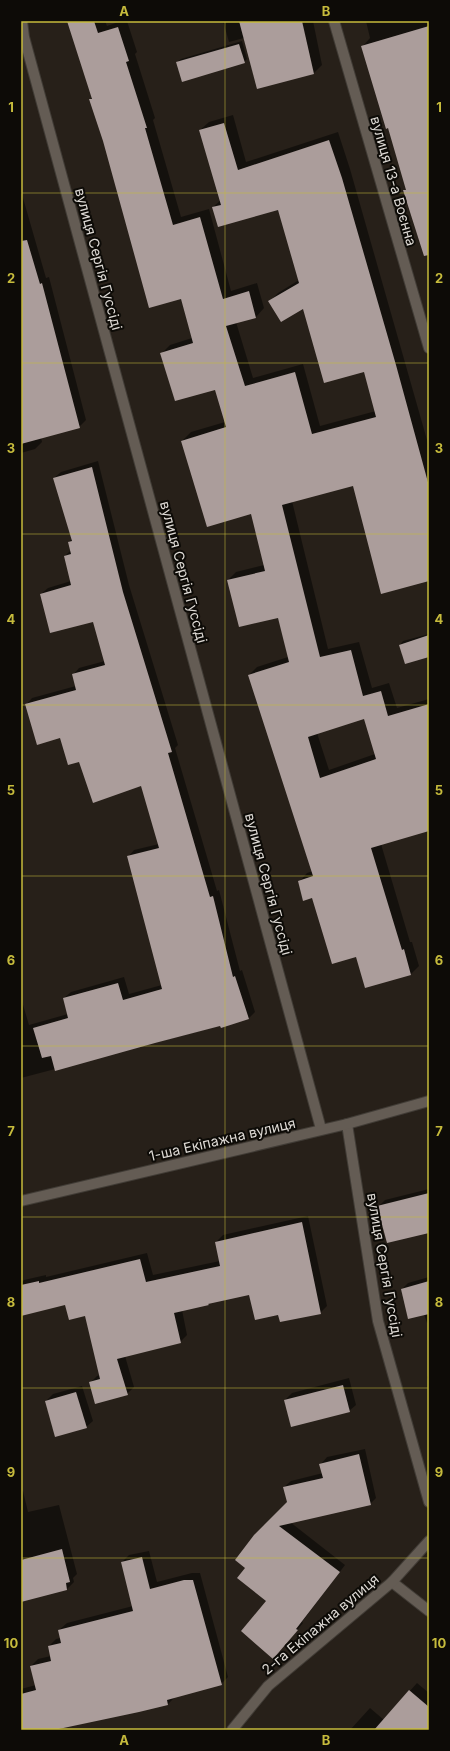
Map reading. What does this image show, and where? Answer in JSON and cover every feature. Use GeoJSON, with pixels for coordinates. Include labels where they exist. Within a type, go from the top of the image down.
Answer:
{"type":"FeatureCollection","features":[{"type":"Feature","properties":{"kind":"street","name":"вулиця Сергія Гуссіді"},"geometry":{"type":"LineString","coordinates":[[22,21],[24,37],[321,1130]]}},
{"type":"Feature","properties":{"kind":"street","name":"вулиця 13-а Воєнна"},"geometry":{"type":"LineString","coordinates":[[334,21],[429,348]]}},
{"type":"Feature","properties":{"kind":"street","name":"1-ша Екіпажна вулиця"},"geometry":{"type":"LineString","coordinates":[[21,1201],[347,1124],[429,1101]]}},
{"type":"Feature","properties":{"kind":"street","name":"вулиця Сергія Гуссіді"},"geometry":{"type":"LineString","coordinates":[[347,1124],[378,1321],[429,1502]]}},
{"type":"Feature","properties":{"kind":"street","name":"2-га Екіпажна вулиця"},"geometry":{"type":"LineString","coordinates":[[232,1730],[268,1686],[392,1582],[429,1541]]}},
{"type":"Feature","properties":{"kind":"street"},"geometry":{"type":"LineString","coordinates":[[392,1582],[429,1611]]}},
{"type":"Feature","properties":{"kind":"building"},"geometry":{"type":"Polygon","coordinates":[[[67,21],[94,21],[98,33],[118,27],[129,61],[126,62],[147,128],[145,128],[173,225],[200,217],[223,299],[249,291],[256,318],[226,326],[245,386],[295,372],[312,434],[376,417],[364,372],[324,383],[303,309],[281,322],[268,301],[299,283],[278,210],[218,227],[212,207],[221,205],[199,130],[224,123],[238,170],[329,140],[342,178],[429,486],[429,581],[381,594],[353,486],[282,505],[320,657],[351,650],[363,696],[381,691],[388,716],[429,704],[429,831],[371,848],[411,975],[365,988],[356,957],[332,964],[312,898],[303,901],[298,881],[313,876],[248,675],[289,662],[278,618],[239,627],[227,580],[265,571],[251,514],[207,527],[181,441],[226,427],[215,390],[175,401],[160,353],[193,343],[181,299],[149,308],[103,141],[89,99],[92,99],[67,21]],[[364,719],[308,737],[320,778],[376,759],[364,719]]]}},
{"type":"Feature","properties":{"kind":"building"},"geometry":{"type":"Polygon","coordinates":[[[239,21],[302,21],[314,74],[257,89],[239,21]]]}},
{"type":"Feature","properties":{"kind":"building"},"geometry":{"type":"Polygon","coordinates":[[[429,26],[429,255],[424,256],[403,190],[406,190],[388,128],[386,129],[361,46],[429,26]]]}},
{"type":"Feature","properties":{"kind":"building"},"geometry":{"type":"Polygon","coordinates":[[[239,44],[245,63],[182,82],[176,62],[239,44]]]}},
{"type":"Feature","properties":{"kind":"building"},"geometry":{"type":"Polygon","coordinates":[[[27,240],[40,284],[42,283],[80,428],[21,444],[21,241],[27,240]]]}},
{"type":"Feature","properties":{"kind":"building"},"geometry":{"type":"Polygon","coordinates":[[[92,467],[123,592],[172,752],[168,753],[210,897],[213,896],[233,977],[235,976],[249,1019],[221,1028],[220,1026],[55,1071],[51,1056],[42,1058],[33,1028],[68,1018],[63,998],[118,983],[123,1000],[162,989],[127,856],[159,848],[141,786],[93,803],[79,762],[68,765],[60,738],[37,745],[25,704],[76,690],[72,674],[105,665],[93,622],[50,633],[40,594],[71,585],[64,556],[71,554],[68,542],[72,541],[53,478],[92,467]]]}},
{"type":"Feature","properties":{"kind":"building"},"geometry":{"type":"Polygon","coordinates":[[[429,635],[429,657],[405,664],[399,645],[429,635]]]}},
{"type":"Feature","properties":{"kind":"building"},"geometry":{"type":"Polygon","coordinates":[[[429,1193],[429,1233],[387,1243],[377,1206],[429,1193]]]}},
{"type":"Feature","properties":{"kind":"building"},"geometry":{"type":"Polygon","coordinates":[[[302,1222],[321,1314],[280,1322],[278,1315],[255,1320],[249,1295],[174,1313],[181,1343],[117,1359],[128,1395],[95,1404],[89,1382],[100,1379],[85,1316],[69,1320],[65,1305],[21,1316],[21,1285],[39,1281],[39,1283],[140,1259],[146,1282],[220,1266],[215,1242],[302,1222]]]}},
{"type":"Feature","properties":{"kind":"building"},"geometry":{"type":"Polygon","coordinates":[[[429,1281],[429,1314],[408,1319],[401,1289],[429,1281]]]}},
{"type":"Feature","properties":{"kind":"building"},"geometry":{"type":"Polygon","coordinates":[[[343,1385],[350,1412],[291,1427],[284,1400],[343,1385]]]}},
{"type":"Feature","properties":{"kind":"building"},"geometry":{"type":"Polygon","coordinates":[[[76,1392],[87,1428],[55,1437],[45,1401],[76,1392]]]}},
{"type":"Feature","properties":{"kind":"building"},"geometry":{"type":"Polygon","coordinates":[[[359,1454],[371,1505],[279,1526],[340,1572],[296,1629],[298,1630],[273,1659],[241,1631],[266,1601],[237,1578],[245,1568],[235,1560],[254,1535],[287,1502],[283,1487],[323,1478],[319,1464],[359,1454]]]}},
{"type":"Feature","properties":{"kind":"building"},"geometry":{"type":"Polygon","coordinates":[[[62,1549],[70,1582],[66,1583],[67,1590],[21,1602],[21,1560],[62,1549]]]}},
{"type":"Feature","properties":{"kind":"building"},"geometry":{"type":"Polygon","coordinates":[[[142,1557],[150,1589],[184,1580],[193,1580],[222,1685],[167,1700],[168,1705],[139,1712],[54,1730],[21,1730],[21,1694],[36,1690],[30,1666],[51,1661],[48,1646],[61,1643],[58,1630],[133,1611],[121,1562],[142,1557]]]}},
{"type":"Feature","properties":{"kind":"building"},"geometry":{"type":"Polygon","coordinates":[[[409,1690],[429,1707],[429,1730],[374,1730],[409,1690]]]}}]}
